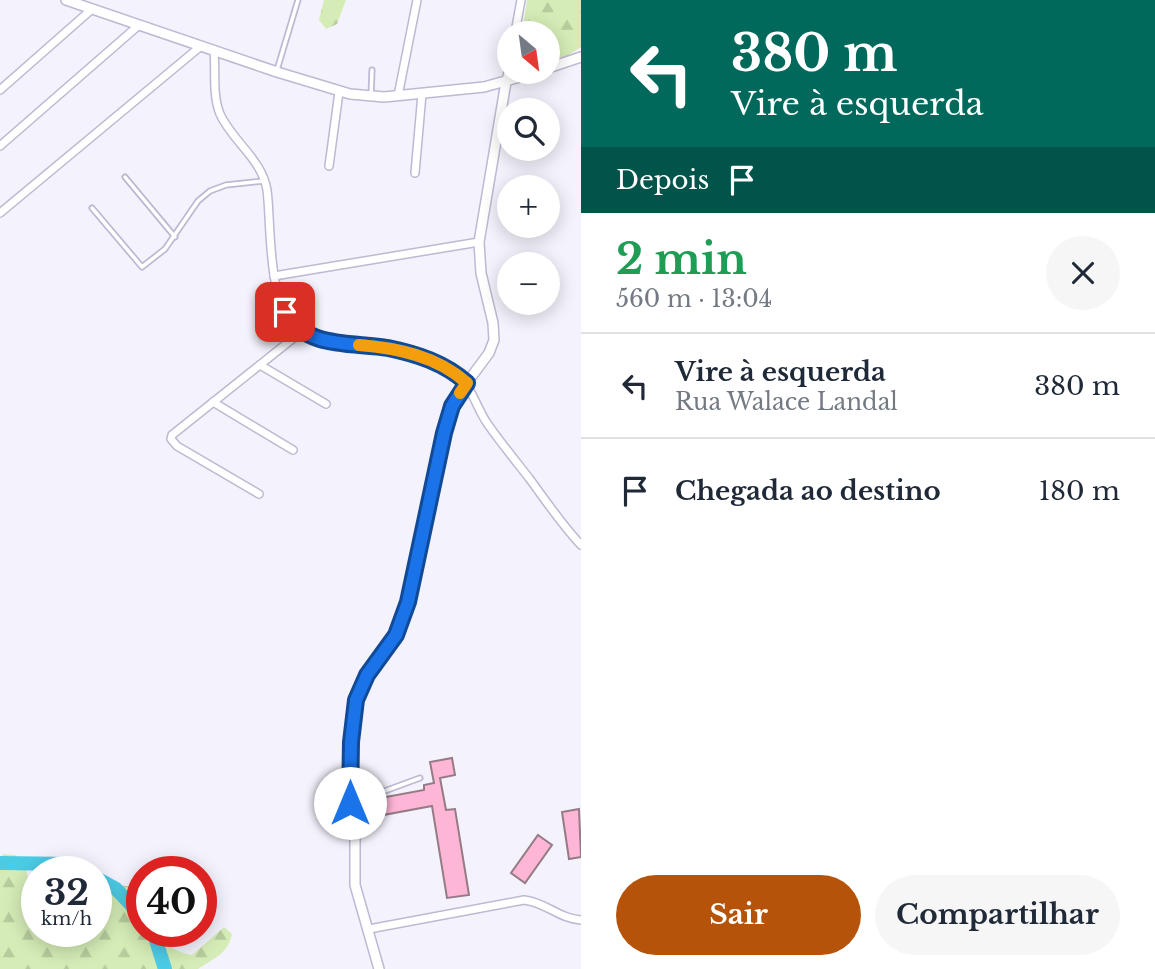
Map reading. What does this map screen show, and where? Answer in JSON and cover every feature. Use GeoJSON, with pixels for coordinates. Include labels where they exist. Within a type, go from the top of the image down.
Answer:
{"type":"FeatureCollection","features":[{"type":"Feature","properties":{"kind":"street"},"geometry":{"type":"LineString","coordinates":[[66,0],[339,92],[371,97],[397,96],[497,83]]}},
{"type":"Feature","properties":{"kind":"street"},"geometry":{"type":"LineString","coordinates":[[397,96],[417,0]]}},
{"type":"Feature","properties":{"kind":"street"},"geometry":{"type":"LineString","coordinates":[[517,21],[521,0]]}},
{"type":"Feature","properties":{"kind":"street"},"geometry":{"type":"LineString","coordinates":[[0,90],[92,9]]}},
{"type":"Feature","properties":{"kind":"street"},"geometry":{"type":"LineString","coordinates":[[0,146],[139,25]]}},
{"type":"Feature","properties":{"kind":"street"},"geometry":{"type":"LineString","coordinates":[[0,213],[201,46]]}},
{"type":"Feature","properties":{"kind":"street"},"geometry":{"type":"LineString","coordinates":[[214,51],[215,98],[220,115],[258,167],[265,181],[274,276],[289,321],[301,332],[340,343],[413,354],[450,368],[467,383],[487,423],[581,545]]}},
{"type":"Feature","properties":{"kind":"street"},"geometry":{"type":"LineString","coordinates":[[560,64],[581,57]]}},
{"type":"Feature","properties":{"kind":"street"},"geometry":{"type":"LineString","coordinates":[[379,969],[355,884],[355,838],[350,803],[351,742],[356,700],[367,675],[396,635],[408,602],[452,406],[489,353],[494,340],[493,323],[481,273],[479,242],[506,84]]}},
{"type":"Feature","properties":{"kind":"street"},"geometry":{"type":"LineString","coordinates":[[328,166],[339,92]]}},
{"type":"Feature","properties":{"kind":"street"},"geometry":{"type":"LineString","coordinates":[[415,173],[422,94]]}},
{"type":"Feature","properties":{"kind":"street"},"geometry":{"type":"LineString","coordinates":[[274,276],[479,242]]}},
{"type":"Feature","properties":{"kind":"street"},"geometry":{"type":"LineString","coordinates":[[259,494],[173,443],[171,439],[174,432],[301,332]]}},
{"type":"Feature","properties":{"kind":"street"},"geometry":{"type":"LineString","coordinates":[[260,365],[326,404]]}},
{"type":"Feature","properties":{"kind":"street"},"geometry":{"type":"LineString","coordinates":[[213,402],[293,450]]}},
{"type":"Feature","properties":{"kind":"street"},"geometry":{"type":"LineString","coordinates":[[369,929],[524,900],[570,919],[581,920]]}},
{"type":"Feature","properties":{"kind":"lane"},"geometry":{"type":"LineString","coordinates":[[276,72],[299,0]]}},
{"type":"Feature","properties":{"kind":"lane"},"geometry":{"type":"LineString","coordinates":[[371,97],[372,70]]}},
{"type":"Feature","properties":{"kind":"lane"},"geometry":{"type":"LineString","coordinates":[[125,177],[175,237]]}},
{"type":"Feature","properties":{"kind":"lane"},"geometry":{"type":"LineString","coordinates":[[92,208],[142,267],[165,249],[198,201],[210,191],[265,181]]}},
{"type":"Feature","properties":{"kind":"lane"},"geometry":{"type":"LineString","coordinates":[[350,803],[420,778]]}},
{"type":"Feature","properties":{"kind":"green space"},"geometry":{"type":"Polygon","coordinates":[[[324,0],[346,0],[337,24],[326,29],[319,20],[324,0]]]}},
{"type":"Feature","properties":{"kind":"green space"},"geometry":{"type":"Polygon","coordinates":[[[527,0],[581,0],[581,47],[560,57],[560,21],[524,21],[527,0]]]}},
{"type":"Feature","properties":{"kind":"green space"},"geometry":{"type":"Polygon","coordinates":[[[3,854],[16,855],[21,862],[21,947],[112,947],[112,884],[126,886],[126,947],[172,947],[192,955],[201,947],[217,947],[217,933],[224,927],[232,934],[230,941],[220,955],[198,969],[0,969],[0,858],[3,854]]]}},
{"type":"Feature","properties":{"kind":"building"},"geometry":{"type":"Polygon","coordinates":[[[452,758],[455,775],[440,778],[446,810],[455,809],[469,895],[447,898],[432,806],[378,816],[375,799],[424,790],[424,785],[434,783],[430,762],[452,758]]]}},
{"type":"Feature","properties":{"kind":"building"},"geometry":{"type":"Polygon","coordinates":[[[579,809],[581,857],[569,859],[562,812],[579,809]]]}},
{"type":"Feature","properties":{"kind":"building"},"geometry":{"type":"Polygon","coordinates":[[[538,835],[552,845],[525,883],[511,873],[538,835]]]}},
{"type":"Feature","properties":{"kind":"waterway"},"geometry":{"type":"LineString","coordinates":[[0,863],[21,863]]}},
{"type":"Feature","properties":{"kind":"waterway"},"geometry":{"type":"LineString","coordinates":[[112,887],[126,899]]}},
{"type":"Feature","properties":{"kind":"waterway"},"geometry":{"type":"LineString","coordinates":[[158,947],[165,969]]}},
{"type":"Feature","properties":{"kind":"slow traffic"},"geometry":{"type":"LineString","coordinates":[[359,345],[400,351],[450,368],[467,383],[460,393]]}},
{"type":"Feature","properties":{"kind":"route"},"geometry":{"type":"LineString","coordinates":[[285,312],[289,321],[301,332],[340,343],[413,354],[450,368],[467,383],[457,396],[448,417],[408,602],[396,635],[367,675],[356,700],[351,742],[350,803]]}}]}
